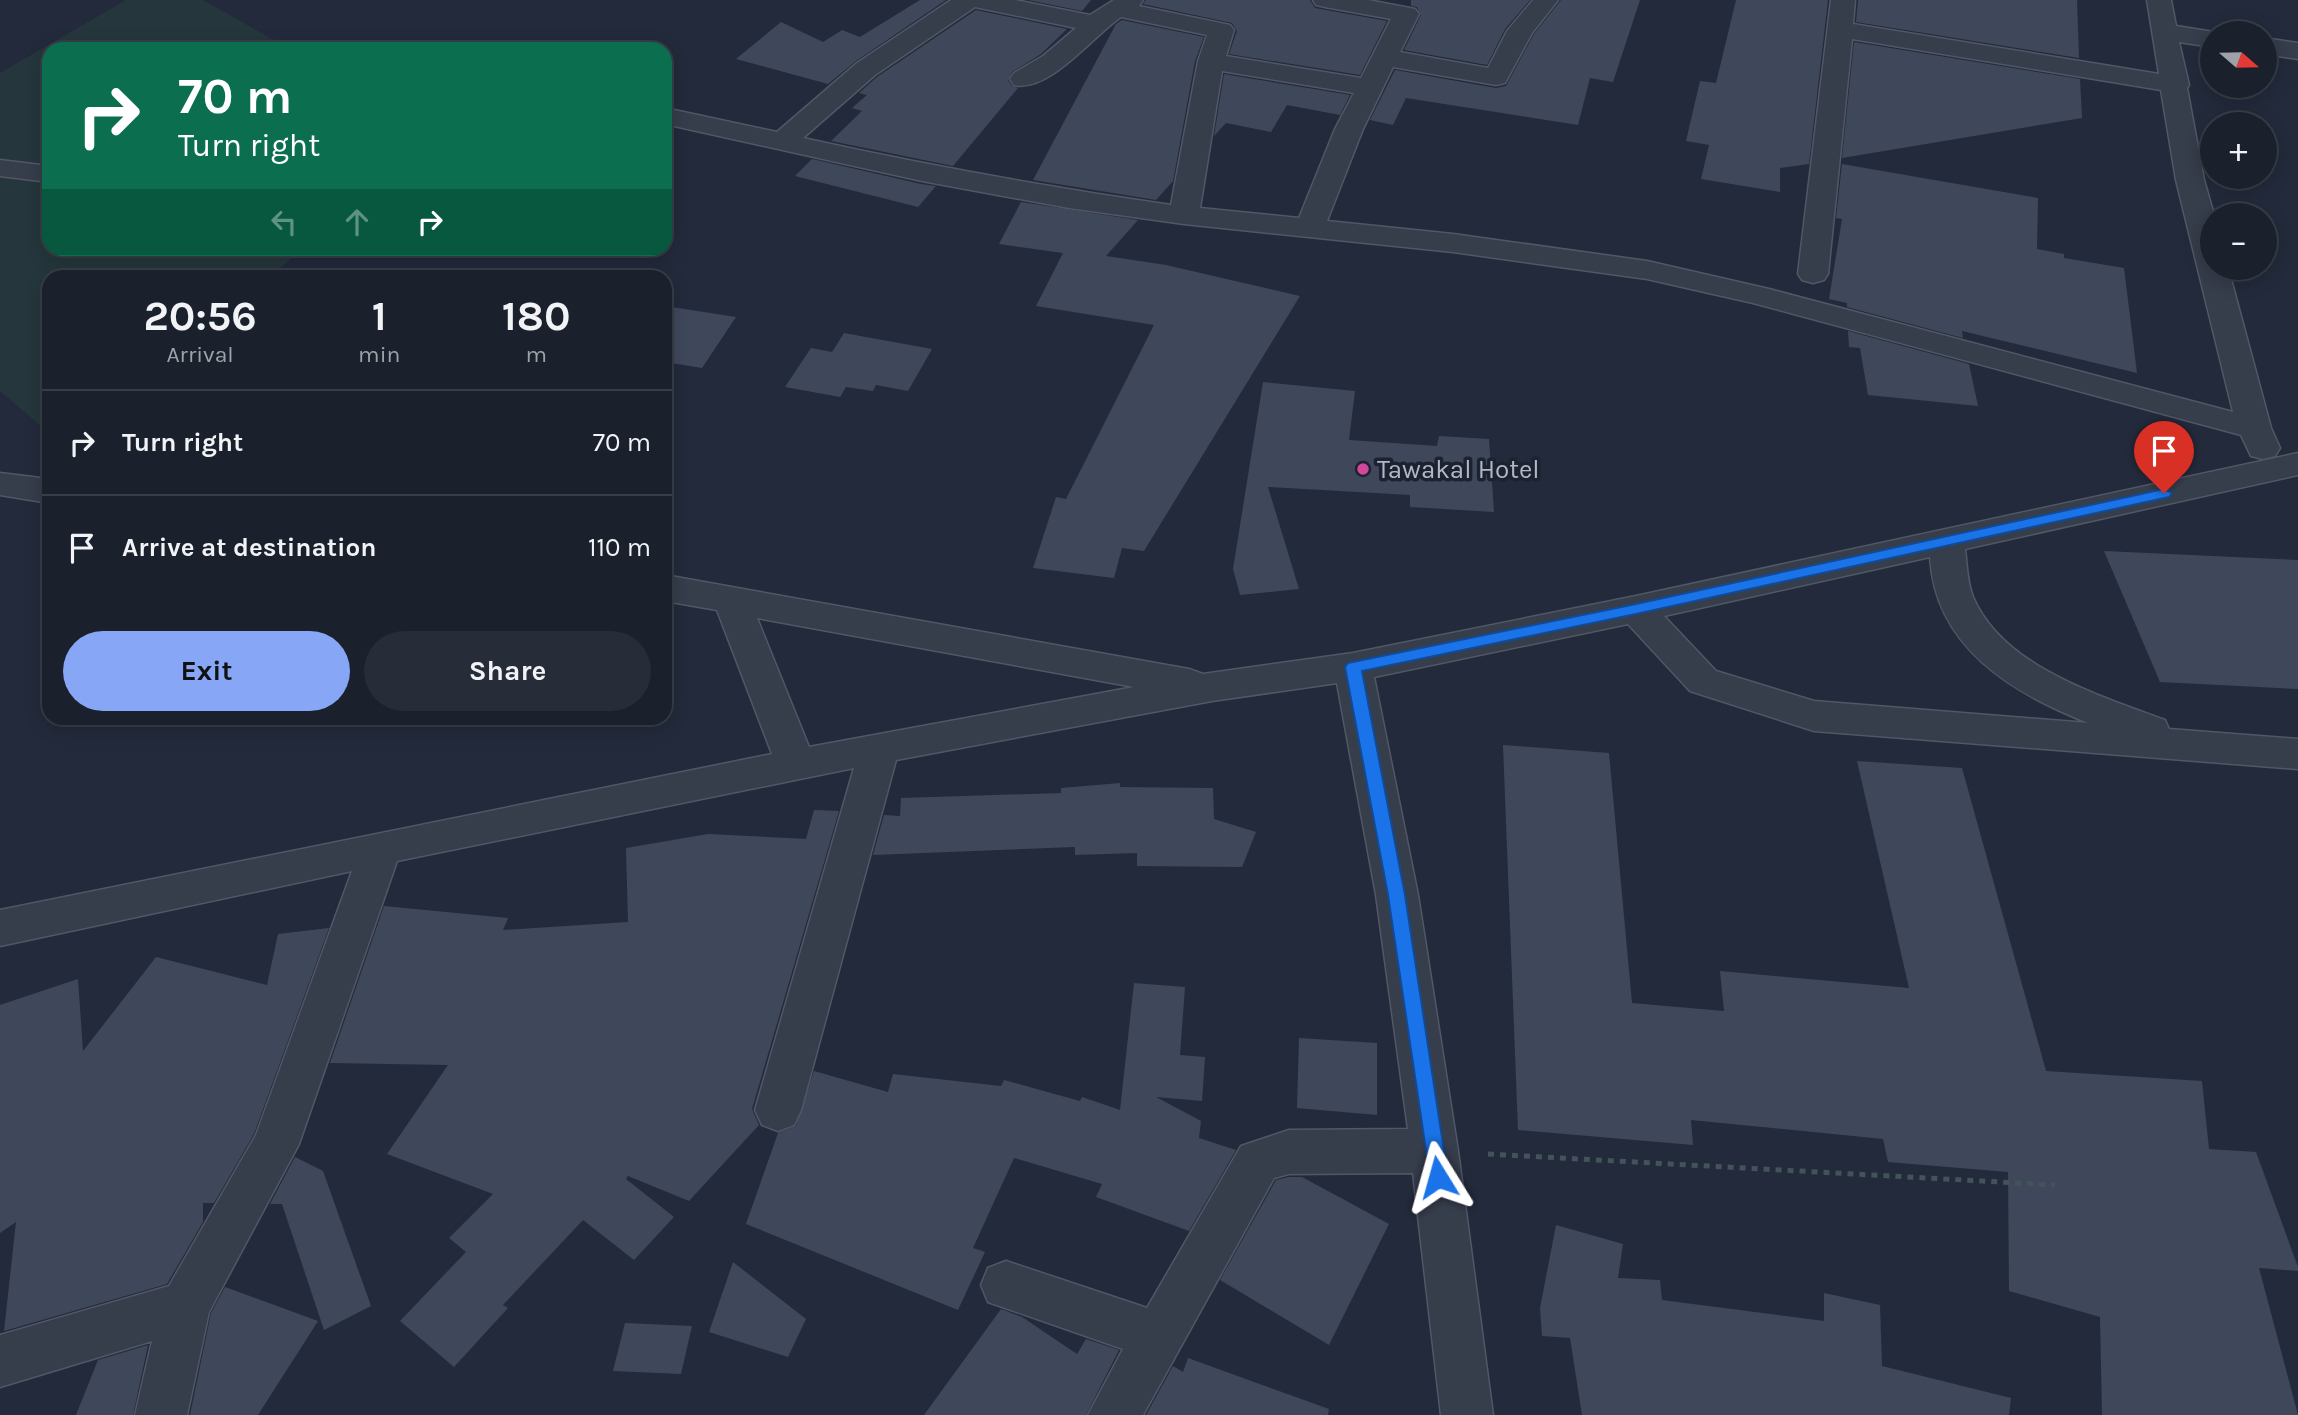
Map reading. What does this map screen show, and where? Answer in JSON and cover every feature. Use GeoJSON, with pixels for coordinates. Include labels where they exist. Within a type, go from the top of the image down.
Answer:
{"type":"FeatureCollection","features":[{"type":"Feature","properties":{"kind":"street"},"geometry":{"type":"LineString","coordinates":[[781,144],[866,69],[968,0]]}},
{"type":"Feature","properties":{"kind":"street"},"geometry":{"type":"LineString","coordinates":[[978,0],[1095,24]]}},
{"type":"Feature","properties":{"kind":"street"},"geometry":{"type":"LineString","coordinates":[[1309,229],[1349,129],[1406,14],[1325,0]]}},
{"type":"Feature","properties":{"kind":"street"},"geometry":{"type":"LineString","coordinates":[[1383,57],[1496,77],[1520,31],[1546,0]]}},
{"type":"Feature","properties":{"kind":"street"},"geometry":{"type":"LineString","coordinates":[[1813,274],[1843,0]]}},
{"type":"Feature","properties":{"kind":"street"},"geometry":{"type":"LineString","coordinates":[[2159,0],[2176,85],[2190,180],[2200,220]]}},
{"type":"Feature","properties":{"kind":"street"},"geometry":{"type":"LineString","coordinates":[[1023,79],[1046,66],[1095,24],[1124,4],[1221,30],[1211,61],[1184,215]]}},
{"type":"Feature","properties":{"kind":"street"},"geometry":{"type":"LineString","coordinates":[[1839,29],[2176,85]]}},
{"type":"Feature","properties":{"kind":"street"},"geometry":{"type":"LineString","coordinates":[[2165,32],[2200,37]]}},
{"type":"Feature","properties":{"kind":"street"},"geometry":{"type":"LineString","coordinates":[[2277,48],[2298,51]]}},
{"type":"Feature","properties":{"kind":"street"},"geometry":{"type":"LineString","coordinates":[[1211,61],[1368,87]]}},
{"type":"Feature","properties":{"kind":"street"},"geometry":{"type":"LineString","coordinates":[[672,118],[781,144],[1069,199],[1184,215],[1453,243],[1660,273],[1759,295],[2254,428]]}},
{"type":"Feature","properties":{"kind":"street"},"geometry":{"type":"LineString","coordinates":[[0,168],[42,173]]}},
{"type":"Feature","properties":{"kind":"street"},"geometry":{"type":"LineString","coordinates":[[0,928],[880,748],[1212,687],[1353,667],[1636,609],[2286,467],[2254,428],[2215,280]]}},
{"type":"Feature","properties":{"kind":"street"},"geometry":{"type":"LineString","coordinates":[[0,484],[42,490]]}},
{"type":"Feature","properties":{"kind":"street"},"geometry":{"type":"LineString","coordinates":[[1947,541],[1954,597],[1972,630],[2014,671],[2076,702],[2192,746]]}},
{"type":"Feature","properties":{"kind":"street"},"geometry":{"type":"LineString","coordinates":[[672,590],[1212,687]]}},
{"type":"Feature","properties":{"kind":"street"},"geometry":{"type":"LineString","coordinates":[[731,599],[796,765]]}},
{"type":"Feature","properties":{"kind":"street"},"geometry":{"type":"LineString","coordinates":[[1636,609],[1703,681],[1814,716],[2298,754]]}},
{"type":"Feature","properties":{"kind":"street"},"geometry":{"type":"LineString","coordinates":[[1353,667],[1396,895],[1434,1151],[1467,1415]]}},
{"type":"Feature","properties":{"kind":"street"},"geometry":{"type":"LineString","coordinates":[[778,1110],[880,748]]}},
{"type":"Feature","properties":{"kind":"street"},"geometry":{"type":"LineString","coordinates":[[161,1415],[185,1306],[276,1144],[381,848]]}},
{"type":"Feature","properties":{"kind":"street"},"geometry":{"type":"LineString","coordinates":[[1114,1415],[1258,1161],[1289,1152],[1434,1151]]}},
{"type":"Feature","properties":{"kind":"street"},"geometry":{"type":"LineString","coordinates":[[1006,1285],[1157,1336]]}},
{"type":"Feature","properties":{"kind":"street"},"geometry":{"type":"LineString","coordinates":[[0,1361],[185,1306]]}},
{"type":"Feature","properties":{"kind":"path"},"geometry":{"type":"LineString","coordinates":[[1434,1151],[2055,1185]]}},
{"type":"Feature","properties":{"kind":"shaded area"},"geometry":{"type":"Polygon","coordinates":[[[126,0],[203,0],[278,42],[54,42],[126,0]]]}},
{"type":"Feature","properties":{"kind":"shaded area"},"geometry":{"type":"Polygon","coordinates":[[[42,49],[42,256],[294,256],[278,270],[42,270],[42,427],[0,391],[0,73],[42,49]]]}},
{"type":"Feature","properties":{"kind":"building"},"geometry":{"type":"Polygon","coordinates":[[[920,0],[946,0],[856,61],[828,84],[736,59],[781,22],[823,42],[842,30],[860,37],[920,0]]]}},
{"type":"Feature","properties":{"kind":"building"},"geometry":{"type":"Polygon","coordinates":[[[1028,0],[1091,0],[1082,11],[1028,0]]]}},
{"type":"Feature","properties":{"kind":"building"},"geometry":{"type":"Polygon","coordinates":[[[1146,0],[1310,0],[1315,8],[1387,21],[1360,75],[1229,54],[1237,31],[1232,23],[1143,4],[1146,0]]]}},
{"type":"Feature","properties":{"kind":"building"},"geometry":{"type":"Polygon","coordinates":[[[1411,0],[1530,0],[1505,29],[1487,65],[1404,50],[1421,15],[1417,7],[1411,6],[1411,0]]]}},
{"type":"Feature","properties":{"kind":"building"},"geometry":{"type":"Polygon","coordinates":[[[1561,0],[1640,0],[1613,82],[1590,78],[1578,125],[1406,98],[1393,125],[1370,120],[1395,70],[1496,88],[1506,86],[1534,34],[1561,0]]]}},
{"type":"Feature","properties":{"kind":"building"},"geometry":{"type":"Polygon","coordinates":[[[1736,0],[1828,0],[1809,164],[1780,168],[1780,192],[1701,179],[1709,145],[1686,141],[1700,81],[1716,83],[1736,0]]]}},
{"type":"Feature","properties":{"kind":"building"},"geometry":{"type":"Polygon","coordinates":[[[1858,0],[2077,0],[2079,58],[1856,22],[1858,0]]]}},
{"type":"Feature","properties":{"kind":"building"},"geometry":{"type":"Polygon","coordinates":[[[976,10],[1067,29],[1041,54],[1012,72],[1008,80],[1012,86],[1018,88],[953,166],[831,141],[862,111],[852,108],[867,95],[859,93],[877,77],[976,10]]]}},
{"type":"Feature","properties":{"kind":"building"},"geometry":{"type":"Polygon","coordinates":[[[1122,20],[1204,37],[1195,61],[1173,181],[1156,200],[1033,180],[1116,24],[1122,20]]]}},
{"type":"Feature","properties":{"kind":"building"},"geometry":{"type":"Polygon","coordinates":[[[1854,42],[2080,79],[2082,118],[1842,158],[1854,42]]]}},
{"type":"Feature","properties":{"kind":"building"},"geometry":{"type":"Polygon","coordinates":[[[1224,74],[1350,95],[1340,115],[1287,105],[1271,132],[1226,123],[1214,136],[1224,74]]]}},
{"type":"Feature","properties":{"kind":"building"},"geometry":{"type":"Polygon","coordinates":[[[812,159],[936,186],[918,207],[795,176],[812,159]]]}},
{"type":"Feature","properties":{"kind":"building"},"geometry":{"type":"Polygon","coordinates":[[[1842,164],[2038,198],[2037,249],[2064,254],[2064,258],[2124,268],[2137,373],[1962,331],[1963,338],[1847,307],[1847,303],[1829,299],[1842,219],[1836,218],[1842,164]]]}},
{"type":"Feature","properties":{"kind":"building"},"geometry":{"type":"Polygon","coordinates":[[[1021,202],[1138,220],[1106,256],[1166,265],[1300,296],[1144,551],[1122,548],[1114,578],[1033,568],[1056,497],[1066,499],[1154,325],[1036,306],[1063,253],[999,244],[1021,202]]]}},
{"type":"Feature","properties":{"kind":"building"},"geometry":{"type":"Polygon","coordinates":[[[672,307],[736,317],[702,368],[672,363],[672,307]]]}},
{"type":"Feature","properties":{"kind":"building"},"geometry":{"type":"Polygon","coordinates":[[[1848,331],[1969,364],[1978,406],[1868,395],[1860,348],[1849,347],[1848,331]]]}},
{"type":"Feature","properties":{"kind":"building"},"geometry":{"type":"Polygon","coordinates":[[[844,333],[932,349],[908,391],[876,385],[873,391],[846,387],[840,397],[785,387],[811,348],[832,352],[844,333]]]}},
{"type":"Feature","properties":{"kind":"building"},"geometry":{"type":"Polygon","coordinates":[[[1263,382],[1355,391],[1349,440],[1437,446],[1439,436],[1489,439],[1494,512],[1410,507],[1410,495],[1268,487],[1299,589],[1240,595],[1233,569],[1263,382]]]}},
{"type":"Feature","properties":{"kind":"building"},"geometry":{"type":"Polygon","coordinates":[[[2104,551],[2298,560],[2298,689],[2160,682],[2104,551]]]}},
{"type":"Feature","properties":{"kind":"building"},"geometry":{"type":"Polygon","coordinates":[[[1503,745],[1609,753],[1632,1003],[1724,1011],[1720,971],[1909,988],[1857,761],[1962,768],[2046,1071],[2202,1081],[2209,1149],[2256,1152],[2298,1267],[2298,1271],[2259,1268],[2298,1415],[2102,1415],[2100,1317],[2009,1291],[2008,1172],[1888,1162],[1883,1139],[1691,1120],[1693,1145],[1518,1130],[1503,745]]]}},
{"type":"Feature","properties":{"kind":"building"},"geometry":{"type":"Polygon","coordinates":[[[1120,783],[1120,787],[1213,788],[1214,819],[1256,832],[1242,867],[1137,866],[1137,853],[1075,855],[1075,847],[873,855],[884,815],[900,816],[901,798],[1061,793],[1061,788],[1120,783]]]}},
{"type":"Feature","properties":{"kind":"building"},"geometry":{"type":"Polygon","coordinates":[[[814,810],[839,811],[752,1109],[759,1125],[689,1201],[628,1176],[626,1179],[674,1217],[634,1260],[583,1220],[503,1305],[508,1308],[454,1367],[400,1321],[466,1252],[449,1238],[493,1194],[387,1154],[448,1065],[330,1063],[384,906],[508,918],[503,930],[628,922],[626,848],[708,834],[806,839],[814,810]]]}},
{"type":"Feature","properties":{"kind":"building"},"geometry":{"type":"Polygon","coordinates":[[[329,928],[254,1134],[214,1203],[203,1203],[203,1222],[167,1284],[4,1331],[16,1222],[0,1233],[0,1005],[78,979],[83,1051],[156,957],[267,985],[278,934],[329,928]]]}},
{"type":"Feature","properties":{"kind":"building"},"geometry":{"type":"Polygon","coordinates":[[[1134,983],[1185,987],[1180,1055],[1205,1057],[1202,1101],[1156,1097],[1201,1121],[1199,1138],[1236,1150],[1189,1231],[1096,1197],[1102,1184],[1014,1158],[973,1248],[985,1252],[958,1310],[746,1224],[778,1133],[796,1126],[814,1071],[888,1092],[893,1074],[1001,1086],[1004,1080],[1080,1101],[1082,1097],[1120,1110],[1134,983]]]}},
{"type":"Feature","properties":{"kind":"building"},"geometry":{"type":"Polygon","coordinates":[[[1299,1038],[1377,1043],[1377,1115],[1297,1108],[1299,1038]]]}},
{"type":"Feature","properties":{"kind":"building"},"geometry":{"type":"Polygon","coordinates":[[[295,1157],[323,1171],[371,1306],[324,1330],[282,1204],[270,1204],[295,1157]]]}},
{"type":"Feature","properties":{"kind":"building"},"geometry":{"type":"Polygon","coordinates":[[[1302,1177],[1389,1224],[1329,1345],[1220,1280],[1276,1180],[1302,1177]]]}},
{"type":"Feature","properties":{"kind":"building"},"geometry":{"type":"Polygon","coordinates":[[[1556,1225],[1623,1244],[1618,1278],[1660,1280],[1662,1300],[1824,1321],[1824,1293],[1880,1305],[1882,1366],[2011,1398],[2009,1415],[1582,1415],[1570,1338],[1542,1336],[1540,1308],[1556,1225]]]}},
{"type":"Feature","properties":{"kind":"building"},"geometry":{"type":"Polygon","coordinates":[[[733,1262],[806,1319],[788,1357],[709,1332],[733,1262]]]}},
{"type":"Feature","properties":{"kind":"building"},"geometry":{"type":"Polygon","coordinates":[[[225,1287],[318,1321],[258,1415],[190,1415],[211,1313],[225,1287]]]}},
{"type":"Feature","properties":{"kind":"building"},"geometry":{"type":"Polygon","coordinates":[[[1001,1309],[1022,1317],[1077,1354],[1086,1339],[1119,1350],[1086,1415],[924,1415],[1001,1309]]]}},
{"type":"Feature","properties":{"kind":"building"},"geometry":{"type":"Polygon","coordinates":[[[625,1323],[692,1326],[681,1374],[613,1371],[625,1323]]]}},
{"type":"Feature","properties":{"kind":"building"},"geometry":{"type":"Polygon","coordinates":[[[148,1345],[133,1415],[76,1415],[98,1360],[148,1345]]]}},
{"type":"Feature","properties":{"kind":"building"},"geometry":{"type":"Polygon","coordinates":[[[1188,1358],[1329,1409],[1328,1415],[1146,1415],[1173,1366],[1183,1372],[1188,1358]]]}},
{"type":"Feature","properties":{"kind":"place","name":"Tawakal Hotel"},"geometry":{"type":"Point","coordinates":[1363,469]}},
{"type":"Feature","properties":{"kind":"route"},"geometry":{"type":"LineString","coordinates":[[1438,1177],[1396,895],[1353,667],[1636,609],[2164,493]]}}]}
